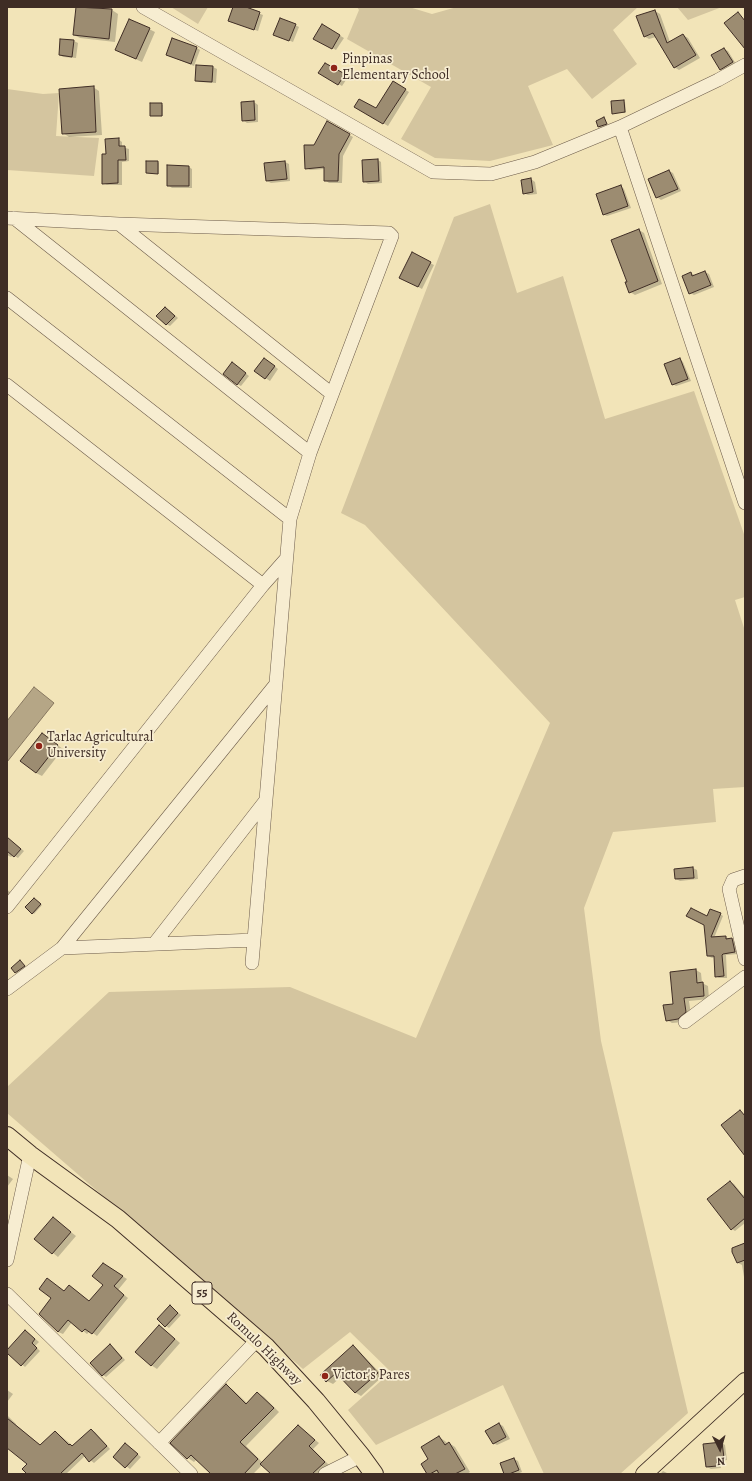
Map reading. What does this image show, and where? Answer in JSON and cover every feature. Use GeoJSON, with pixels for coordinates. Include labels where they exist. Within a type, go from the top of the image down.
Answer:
{"type":"FeatureCollection","features":[{"type":"Feature","properties":{"kind":"highway","name":"Romulo Highway"},"geometry":{"type":"LineString","coordinates":[[7,1136],[30,1155],[118,1219],[257,1340],[294,1376],[361,1456],[374,1474]]}},
{"type":"Feature","properties":{"kind":"main road"},"geometry":{"type":"LineString","coordinates":[[644,1474],[745,1381]]}},
{"type":"Feature","properties":{"kind":"street"},"geometry":{"type":"LineString","coordinates":[[143,7],[433,172],[491,174],[535,162],[620,127],[718,80],[745,65]]}},
{"type":"Feature","properties":{"kind":"street"},"geometry":{"type":"LineString","coordinates":[[620,127],[745,503]]}},
{"type":"Feature","properties":{"kind":"street"},"geometry":{"type":"LineString","coordinates":[[11,218],[119,224],[389,233],[392,236],[310,453],[290,519],[252,962]]}},
{"type":"Feature","properties":{"kind":"street"},"geometry":{"type":"LineString","coordinates":[[11,218],[310,453]]}},
{"type":"Feature","properties":{"kind":"street"},"geometry":{"type":"LineString","coordinates":[[119,224],[332,394]]}},
{"type":"Feature","properties":{"kind":"street"},"geometry":{"type":"LineString","coordinates":[[7,298],[290,519]]}},
{"type":"Feature","properties":{"kind":"street"},"geometry":{"type":"LineString","coordinates":[[7,385],[263,585]]}},
{"type":"Feature","properties":{"kind":"street"},"geometry":{"type":"LineString","coordinates":[[7,907],[263,585],[286,559]]}},
{"type":"Feature","properties":{"kind":"street"},"geometry":{"type":"LineString","coordinates":[[7,988],[62,948],[276,684]]}},
{"type":"Feature","properties":{"kind":"street"},"geometry":{"type":"LineString","coordinates":[[154,944],[266,800]]}},
{"type":"Feature","properties":{"kind":"street"},"geometry":{"type":"LineString","coordinates":[[745,876],[733,880],[729,889],[745,959]]}},
{"type":"Feature","properties":{"kind":"street"},"geometry":{"type":"LineString","coordinates":[[62,948],[254,940]]}},
{"type":"Feature","properties":{"kind":"street"},"geometry":{"type":"LineString","coordinates":[[685,1022],[745,977]]}},
{"type":"Feature","properties":{"kind":"street"},"geometry":{"type":"LineString","coordinates":[[7,1260],[30,1155]]}},
{"type":"Feature","properties":{"kind":"street"},"geometry":{"type":"LineString","coordinates":[[7,1294],[191,1474]]}},
{"type":"Feature","properties":{"kind":"street"},"geometry":{"type":"LineString","coordinates":[[159,1443],[257,1340]]}},
{"type":"Feature","properties":{"kind":"street"},"geometry":{"type":"LineString","coordinates":[[325,1474],[361,1456]]}},
{"type":"Feature","properties":{"kind":"shaded area"},"geometry":{"type":"Polygon","coordinates":[[[171,7],[208,7],[198,24],[171,7]]]}},
{"type":"Feature","properties":{"kind":"shaded area"},"geometry":{"type":"Polygon","coordinates":[[[357,7],[409,7],[432,14],[457,7],[638,7],[613,30],[637,64],[592,99],[567,69],[528,86],[553,145],[490,161],[435,158],[401,139],[431,87],[347,39],[359,10],[357,7]]]}},
{"type":"Feature","properties":{"kind":"shaded area"},"geometry":{"type":"Polygon","coordinates":[[[677,7],[722,7],[688,20],[677,7]]]}},
{"type":"Feature","properties":{"kind":"shaded area"},"geometry":{"type":"Polygon","coordinates":[[[7,89],[43,94],[59,93],[56,136],[99,138],[94,176],[7,170],[7,89]]]}},
{"type":"Feature","properties":{"kind":"shaded area"},"geometry":{"type":"Polygon","coordinates":[[[490,204],[517,293],[563,276],[605,419],[694,391],[745,537],[745,597],[735,600],[745,631],[745,787],[713,789],[716,822],[613,832],[584,908],[601,1041],[688,1413],[620,1474],[544,1474],[503,1385],[376,1445],[348,1410],[391,1372],[350,1332],[303,1369],[7,1113],[7,1087],[109,992],[290,987],[416,1038],[550,723],[365,525],[341,513],[454,217],[490,204]]]}},
{"type":"Feature","properties":{"kind":"shaded area"},"geometry":{"type":"Polygon","coordinates":[[[34,687],[54,703],[7,762],[7,721],[34,687]]]}},
{"type":"Feature","properties":{"kind":"building"},"geometry":{"type":"Polygon","coordinates":[[[76,7],[112,9],[109,39],[73,35],[76,7]]]}},
{"type":"Feature","properties":{"kind":"building"},"geometry":{"type":"Polygon","coordinates":[[[233,7],[246,7],[260,12],[254,30],[228,21],[233,7]]]}},
{"type":"Feature","properties":{"kind":"building"},"geometry":{"type":"Polygon","coordinates":[[[655,10],[667,43],[683,34],[696,55],[674,68],[653,33],[644,37],[636,16],[655,10]]]}},
{"type":"Feature","properties":{"kind":"building"},"geometry":{"type":"Polygon","coordinates":[[[738,12],[745,21],[745,49],[724,23],[738,12]]]}},
{"type":"Feature","properties":{"kind":"building"},"geometry":{"type":"Polygon","coordinates":[[[280,18],[296,24],[289,41],[273,35],[280,18]]]}},
{"type":"Feature","properties":{"kind":"building"},"geometry":{"type":"Polygon","coordinates":[[[129,19],[150,28],[136,59],[115,50],[129,19]]]}},
{"type":"Feature","properties":{"kind":"building"},"geometry":{"type":"Polygon","coordinates":[[[322,24],[340,35],[332,49],[313,39],[322,24]]]}},
{"type":"Feature","properties":{"kind":"building"},"geometry":{"type":"Polygon","coordinates":[[[172,38],[197,47],[191,64],[166,55],[172,38]]]}},
{"type":"Feature","properties":{"kind":"building"},"geometry":{"type":"Polygon","coordinates":[[[60,39],[74,40],[72,57],[59,55],[60,39]]]}},
{"type":"Feature","properties":{"kind":"building"},"geometry":{"type":"Polygon","coordinates":[[[724,48],[733,62],[720,70],[711,55],[724,48]]]}},
{"type":"Feature","properties":{"kind":"building"},"geometry":{"type":"Polygon","coordinates":[[[325,63],[345,74],[338,85],[318,73],[325,63]]]}},
{"type":"Feature","properties":{"kind":"building"},"geometry":{"type":"Polygon","coordinates":[[[196,65],[213,66],[212,82],[195,81],[196,65]]]}},
{"type":"Feature","properties":{"kind":"building"},"geometry":{"type":"Polygon","coordinates":[[[393,81],[406,89],[383,124],[354,107],[359,99],[376,108],[393,81]]]}},
{"type":"Feature","properties":{"kind":"building"},"geometry":{"type":"Polygon","coordinates":[[[94,86],[96,132],[62,134],[59,89],[94,86]]]}},
{"type":"Feature","properties":{"kind":"building"},"geometry":{"type":"Polygon","coordinates":[[[624,100],[625,112],[612,114],[611,101],[624,100]]]}},
{"type":"Feature","properties":{"kind":"building"},"geometry":{"type":"Polygon","coordinates":[[[254,101],[255,120],[242,121],[241,102],[254,101]]]}},
{"type":"Feature","properties":{"kind":"building"},"geometry":{"type":"Polygon","coordinates":[[[150,103],[162,103],[162,116],[150,116],[150,103]]]}},
{"type":"Feature","properties":{"kind":"building"},"geometry":{"type":"Polygon","coordinates":[[[604,117],[607,124],[598,127],[596,121],[604,117]]]}},
{"type":"Feature","properties":{"kind":"building"},"geometry":{"type":"Polygon","coordinates":[[[327,121],[350,134],[339,154],[338,181],[324,181],[324,167],[305,169],[304,145],[314,145],[327,121]]]}},
{"type":"Feature","properties":{"kind":"building"},"geometry":{"type":"Polygon","coordinates":[[[119,138],[119,146],[125,146],[126,160],[118,160],[118,183],[102,184],[102,154],[106,154],[105,139],[119,138]]]}},
{"type":"Feature","properties":{"kind":"building"},"geometry":{"type":"Polygon","coordinates":[[[378,159],[379,181],[363,182],[362,160],[378,159]]]}},
{"type":"Feature","properties":{"kind":"building"},"geometry":{"type":"Polygon","coordinates":[[[146,161],[158,161],[158,174],[146,173],[146,161]]]}},
{"type":"Feature","properties":{"kind":"building"},"geometry":{"type":"Polygon","coordinates":[[[285,161],[287,179],[266,181],[264,163],[285,161]]]}},
{"type":"Feature","properties":{"kind":"building"},"geometry":{"type":"Polygon","coordinates":[[[167,165],[189,166],[189,186],[167,186],[167,165]]]}},
{"type":"Feature","properties":{"kind":"building"},"geometry":{"type":"Polygon","coordinates":[[[669,170],[678,189],[656,198],[648,179],[669,170]]]}},
{"type":"Feature","properties":{"kind":"building"},"geometry":{"type":"Polygon","coordinates":[[[531,178],[533,192],[523,194],[521,180],[531,178]]]}},
{"type":"Feature","properties":{"kind":"building"},"geometry":{"type":"Polygon","coordinates":[[[621,185],[628,206],[603,215],[596,194],[621,185]]]}},
{"type":"Feature","properties":{"kind":"building"},"geometry":{"type":"Polygon","coordinates":[[[639,229],[658,281],[629,293],[625,282],[627,282],[611,240],[639,229]]]}},
{"type":"Feature","properties":{"kind":"building"},"geometry":{"type":"Polygon","coordinates":[[[412,252],[431,262],[418,287],[399,278],[412,252]]]}},
{"type":"Feature","properties":{"kind":"building"},"geometry":{"type":"Polygon","coordinates":[[[705,271],[711,285],[689,294],[682,276],[691,272],[692,276],[705,271]]]}},
{"type":"Feature","properties":{"kind":"building"},"geometry":{"type":"Polygon","coordinates":[[[165,307],[175,316],[166,325],[156,316],[165,307]]]}},
{"type":"Feature","properties":{"kind":"building"},"geometry":{"type":"Polygon","coordinates":[[[264,358],[275,366],[265,379],[254,371],[264,358]]]}},
{"type":"Feature","properties":{"kind":"building"},"geometry":{"type":"Polygon","coordinates":[[[680,358],[688,379],[672,385],[664,364],[680,358]]]}},
{"type":"Feature","properties":{"kind":"building"},"geometry":{"type":"Polygon","coordinates":[[[232,362],[246,373],[237,385],[223,374],[232,362]]]}},
{"type":"Feature","properties":{"kind":"building"},"geometry":{"type":"Polygon","coordinates":[[[42,733],[58,745],[36,773],[20,761],[42,733]]]}},
{"type":"Feature","properties":{"kind":"building"},"geometry":{"type":"Polygon","coordinates":[[[7,837],[21,849],[14,857],[7,851],[7,837]]]}},
{"type":"Feature","properties":{"kind":"building"},"geometry":{"type":"Polygon","coordinates":[[[693,867],[694,878],[675,879],[674,869],[693,867]]]}},
{"type":"Feature","properties":{"kind":"building"},"geometry":{"type":"Polygon","coordinates":[[[34,898],[41,904],[32,914],[25,907],[34,898]]]}},
{"type":"Feature","properties":{"kind":"building"},"geometry":{"type":"Polygon","coordinates":[[[691,908],[707,916],[710,909],[721,913],[711,937],[726,936],[726,939],[732,938],[735,952],[722,955],[724,976],[715,977],[714,956],[707,956],[704,925],[686,916],[691,908]]]}},
{"type":"Feature","properties":{"kind":"building"},"geometry":{"type":"Polygon","coordinates":[[[20,960],[25,966],[15,973],[11,968],[20,960]]]}},
{"type":"Feature","properties":{"kind":"building"},"geometry":{"type":"Polygon","coordinates":[[[696,969],[697,983],[703,982],[704,996],[684,998],[686,1012],[678,1019],[666,1021],[663,1005],[673,1004],[670,972],[696,969]]]}},
{"type":"Feature","properties":{"kind":"building"},"geometry":{"type":"Polygon","coordinates":[[[740,1110],[745,1116],[745,1156],[721,1125],[740,1110]]]}},
{"type":"Feature","properties":{"kind":"building"},"geometry":{"type":"Polygon","coordinates":[[[730,1181],[745,1199],[745,1218],[731,1230],[707,1199],[730,1181]]]}},
{"type":"Feature","properties":{"kind":"building"},"geometry":{"type":"Polygon","coordinates":[[[53,1217],[71,1232],[52,1254],[34,1239],[53,1217]]]}},
{"type":"Feature","properties":{"kind":"building"},"geometry":{"type":"Polygon","coordinates":[[[745,1243],[745,1260],[737,1263],[732,1252],[732,1248],[745,1243]]]}},
{"type":"Feature","properties":{"kind":"building"},"geometry":{"type":"Polygon","coordinates":[[[103,1263],[123,1276],[114,1286],[124,1295],[92,1334],[85,1329],[82,1332],[68,1320],[58,1332],[39,1314],[51,1298],[39,1289],[47,1278],[64,1291],[69,1285],[89,1301],[103,1285],[92,1276],[103,1263]]]}},
{"type":"Feature","properties":{"kind":"building"},"geometry":{"type":"Polygon","coordinates":[[[170,1305],[178,1313],[165,1327],[157,1319],[170,1305]]]}},
{"type":"Feature","properties":{"kind":"building"},"geometry":{"type":"Polygon","coordinates":[[[159,1325],[175,1339],[151,1366],[135,1352],[159,1325]]]}},
{"type":"Feature","properties":{"kind":"building"},"geometry":{"type":"Polygon","coordinates":[[[25,1330],[35,1339],[32,1343],[37,1348],[21,1366],[7,1353],[7,1350],[25,1330]]]}},
{"type":"Feature","properties":{"kind":"building"},"geometry":{"type":"Polygon","coordinates":[[[110,1344],[122,1358],[102,1376],[90,1363],[110,1344]]]}},
{"type":"Feature","properties":{"kind":"building"},"geometry":{"type":"Polygon","coordinates":[[[353,1345],[378,1373],[355,1393],[336,1373],[326,1382],[320,1375],[353,1345]]]}},
{"type":"Feature","properties":{"kind":"building"},"geometry":{"type":"Polygon","coordinates":[[[226,1384],[246,1404],[257,1392],[274,1408],[240,1442],[258,1459],[244,1474],[211,1474],[191,1455],[187,1459],[170,1443],[226,1384]]]}},
{"type":"Feature","properties":{"kind":"building"},"geometry":{"type":"Polygon","coordinates":[[[7,1418],[40,1445],[55,1431],[69,1445],[70,1444],[72,1446],[91,1429],[107,1446],[89,1462],[82,1453],[60,1474],[27,1474],[22,1469],[27,1464],[7,1448],[7,1418]]]}},
{"type":"Feature","properties":{"kind":"building"},"geometry":{"type":"Polygon","coordinates":[[[499,1423],[506,1437],[493,1444],[485,1431],[499,1423]]]}},
{"type":"Feature","properties":{"kind":"building"},"geometry":{"type":"Polygon","coordinates":[[[298,1425],[315,1440],[309,1446],[325,1462],[312,1474],[271,1474],[260,1464],[298,1425]]]}},
{"type":"Feature","properties":{"kind":"building"},"geometry":{"type":"Polygon","coordinates":[[[439,1436],[445,1445],[449,1442],[465,1469],[455,1474],[439,1474],[437,1470],[427,1474],[421,1464],[428,1459],[421,1447],[439,1436]]]}},
{"type":"Feature","properties":{"kind":"building"},"geometry":{"type":"Polygon","coordinates":[[[722,1442],[724,1458],[717,1459],[717,1466],[706,1467],[703,1444],[722,1442]]]}},
{"type":"Feature","properties":{"kind":"building"},"geometry":{"type":"Polygon","coordinates":[[[125,1443],[138,1454],[125,1468],[113,1457],[125,1443]]]}},
{"type":"Feature","properties":{"kind":"building"},"geometry":{"type":"Polygon","coordinates":[[[514,1458],[519,1470],[509,1474],[504,1474],[500,1463],[514,1458]]]}},
{"type":"Feature","properties":{"kind":"place","name":"Pinpinas Elementary School"},"geometry":{"type":"Point","coordinates":[334,68]}},
{"type":"Feature","properties":{"kind":"place","name":"Tarlac Agricultural University"},"geometry":{"type":"Point","coordinates":[39,746]}},
{"type":"Feature","properties":{"kind":"place","name":"Victor's Pares"},"geometry":{"type":"Point","coordinates":[325,1376]}}]}
